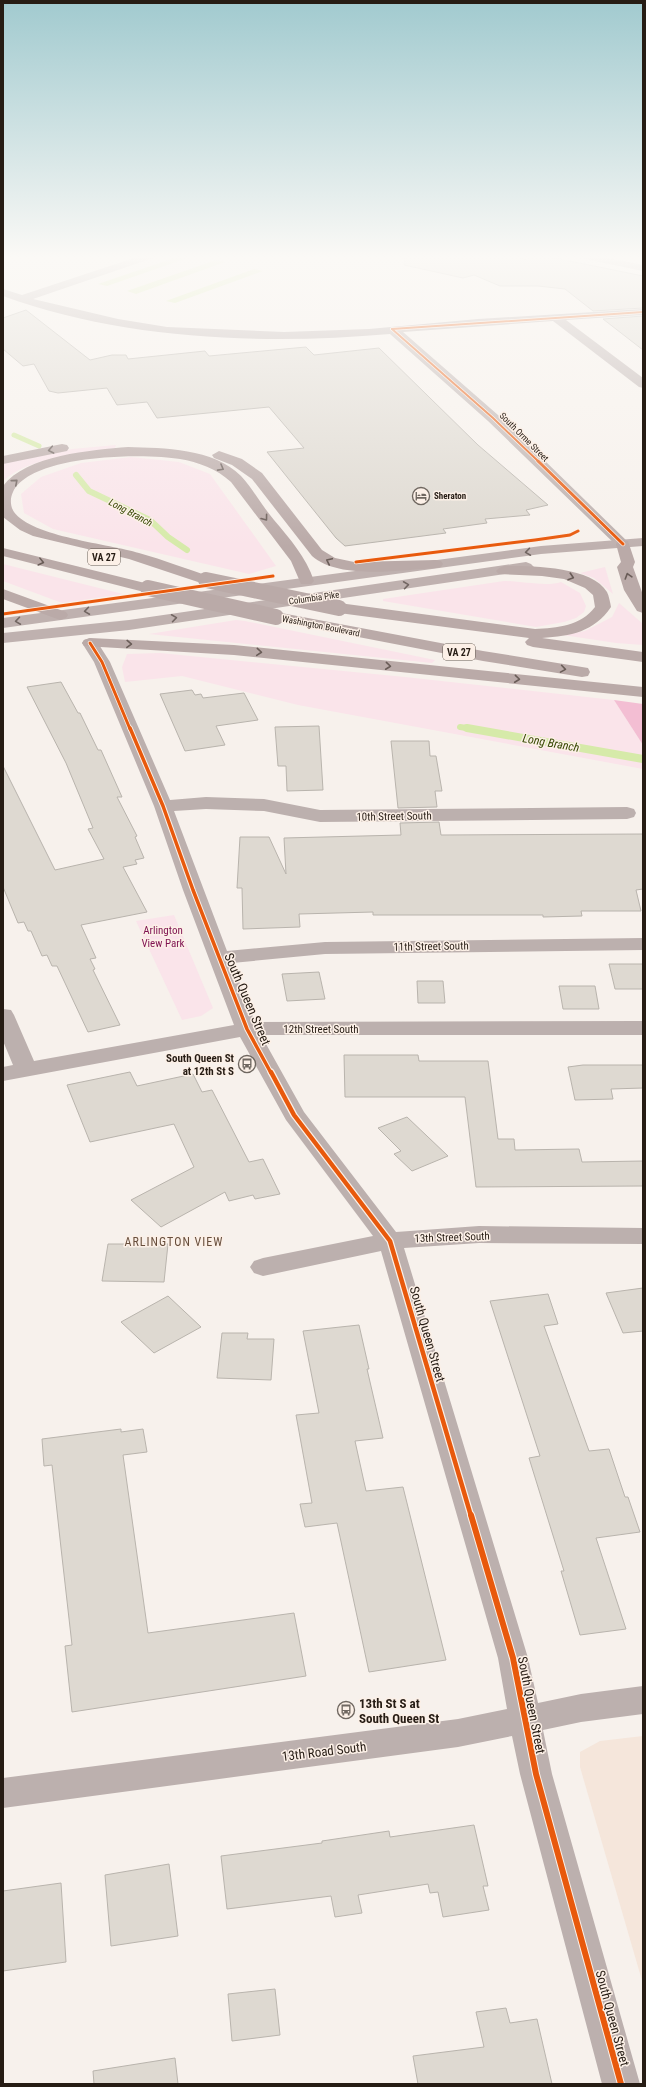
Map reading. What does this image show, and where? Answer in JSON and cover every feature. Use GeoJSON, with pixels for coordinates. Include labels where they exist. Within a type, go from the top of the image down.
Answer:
{"type":"FeatureCollection","features":[{"type":"Feature","properties":{"kind":"highway"},"geometry":{"type":"LineString","coordinates":[[3,460],[64,448],[106,443],[164,444],[204,451],[237,462],[257,476],[324,560],[341,566],[354,567],[436,564]]}},
{"type":"Feature","properties":{"kind":"highway"},"geometry":{"type":"LineString","coordinates":[[206,580],[134,556],[43,534],[22,526],[6,511],[3,499],[5,494],[15,480],[24,475],[47,465],[75,457],[106,453],[151,452],[181,455],[206,461],[232,475],[296,558],[306,581]]}},
{"type":"Feature","properties":{"kind":"highway","name":"Washington Boulevard"},"geometry":{"type":"LineString","coordinates":[[3,531],[206,580],[339,608],[464,632],[643,657]]}},
{"type":"Feature","properties":{"kind":"highway"},"geometry":{"type":"LineString","coordinates":[[623,544],[628,562],[625,567],[630,583],[643,608]]}},
{"type":"Feature","properties":{"kind":"highway","name":"Washington Boulevard"},"geometry":{"type":"LineString","coordinates":[[3,552],[148,588],[276,617],[483,656],[643,681]]}},
{"type":"Feature","properties":{"kind":"highway"},"geometry":{"type":"LineString","coordinates":[[339,608],[535,634],[576,628],[593,620],[603,607],[600,593],[583,581],[557,573],[504,571]]}},
{"type":"Feature","properties":{"kind":"highway"},"geometry":{"type":"LineString","coordinates":[[3,594],[60,615]]}},
{"type":"Feature","properties":{"kind":"highway"},"geometry":{"type":"LineString","coordinates":[[85,636],[248,651],[643,692]]}},
{"type":"Feature","properties":{"kind":"main road","name":"Columbia Pike"},"geometry":{"type":"LineString","coordinates":[[3,623],[541,550],[643,542]]}},
{"type":"Feature","properties":{"kind":"main road","name":"Columbia Pike"},"geometry":{"type":"LineString","coordinates":[[3,638],[85,636],[551,564],[623,544]]}},
{"type":"Feature","properties":{"kind":"main road","name":"South Queen Street"},"geometry":{"type":"LineString","coordinates":[[60,615],[85,636]]}},
{"type":"Feature","properties":{"kind":"main road"},"geometry":{"type":"LineString","coordinates":[[3,644],[85,636]]}},
{"type":"Feature","properties":{"kind":"street","name":"South Orme Street"},"geometry":{"type":"LineString","coordinates":[[419,352],[493,418],[623,544]]}},
{"type":"Feature","properties":{"kind":"street"},"geometry":{"type":"LineString","coordinates":[[601,352],[643,384]]}},
{"type":"Feature","properties":{"kind":"street","name":"South Queen Street"},"geometry":{"type":"LineString","coordinates":[[85,636],[102,662],[163,806],[247,1029],[294,1115],[390,1241],[513,1658],[536,1774],[621,2084]]}},
{"type":"Feature","properties":{"kind":"street","name":"10th Street South"},"geometry":{"type":"LineString","coordinates":[[163,806],[206,803],[264,805],[320,816],[627,812]]}},
{"type":"Feature","properties":{"kind":"street","name":"11th Street South"},"geometry":{"type":"LineString","coordinates":[[219,958],[325,948],[643,944]]}},
{"type":"Feature","properties":{"kind":"street"},"geometry":{"type":"LineString","coordinates":[[3,1015],[26,1069]]}},
{"type":"Feature","properties":{"kind":"street","name":"12th Street South"},"geometry":{"type":"LineString","coordinates":[[3,1074],[247,1029],[643,1028]]}},
{"type":"Feature","properties":{"kind":"street","name":"13th Street South"},"geometry":{"type":"LineString","coordinates":[[263,1267],[390,1241],[455,1235],[643,1236]]}},
{"type":"Feature","properties":{"kind":"street","name":"13th Road South"},"geometry":{"type":"LineString","coordinates":[[3,1793],[458,1733],[581,1708],[643,1700]]}},
{"type":"Feature","properties":{"kind":"shaded area"},"geometry":{"type":"Polygon","coordinates":[[[614,700],[643,704],[643,745],[614,700]]]}},
{"type":"Feature","properties":{"kind":"shaded area"},"geometry":{"type":"Polygon","coordinates":[[[643,1736],[643,1984],[580,1767],[580,1752],[600,1741],[643,1736]]]}},
{"type":"Feature","properties":{"kind":"green space"},"geometry":{"type":"Polygon","coordinates":[[[116,445],[115,448],[71,455],[41,462],[14,473],[3,481],[3,463],[72,449],[116,445]]]}},
{"type":"Feature","properties":{"kind":"green space"},"geometry":{"type":"Polygon","coordinates":[[[131,457],[179,462],[210,474],[276,566],[249,574],[53,529],[24,513],[21,494],[41,477],[81,463],[131,457]]]}},
{"type":"Feature","properties":{"kind":"green space"},"geometry":{"type":"Polygon","coordinates":[[[3,564],[123,594],[62,603],[3,581],[3,564]]]}},
{"type":"Feature","properties":{"kind":"green space"},"geometry":{"type":"Polygon","coordinates":[[[605,567],[613,594],[594,578],[580,573],[605,567]]]}},
{"type":"Feature","properties":{"kind":"green space"},"geometry":{"type":"Polygon","coordinates":[[[504,581],[541,584],[561,582],[580,593],[586,606],[584,612],[576,618],[564,622],[536,627],[383,601],[383,599],[504,581]]]}},
{"type":"Feature","properties":{"kind":"green space"},"geometry":{"type":"Polygon","coordinates":[[[619,603],[643,624],[643,645],[616,643],[563,635],[585,631],[612,617],[619,603]]]}},
{"type":"Feature","properties":{"kind":"green space"},"geometry":{"type":"Polygon","coordinates":[[[236,620],[435,660],[432,663],[149,634],[236,620]]]}},
{"type":"Feature","properties":{"kind":"green space"},"geometry":{"type":"Polygon","coordinates":[[[160,653],[405,677],[614,700],[643,745],[643,769],[298,705],[182,676],[125,682],[122,667],[127,654],[160,653]]]}},
{"type":"Feature","properties":{"kind":"green space","name":"Arlington View Park"},"geometry":{"type":"Polygon","coordinates":[[[174,915],[213,1008],[201,1016],[182,1020],[136,921],[174,915]]]}},
{"type":"Feature","properties":{"kind":"building"},"geometry":{"type":"Polygon","coordinates":[[[7,352],[80,352],[90,360],[112,355],[126,355],[128,359],[192,352],[206,352],[209,356],[248,352],[311,352],[314,355],[338,352],[383,352],[478,445],[548,505],[526,510],[530,515],[485,519],[487,523],[443,529],[446,533],[345,546],[336,538],[267,452],[304,448],[269,407],[157,418],[147,402],[117,405],[107,388],[58,393],[49,391],[34,364],[23,366],[7,352]]]}},
{"type":"Feature","properties":{"kind":"building"},"geometry":{"type":"Polygon","coordinates":[[[61,682],[78,713],[80,713],[98,750],[101,750],[122,797],[117,797],[137,836],[135,837],[144,858],[135,860],[137,864],[123,867],[147,912],[81,925],[96,958],[90,959],[95,969],[93,970],[120,1025],[88,1032],[57,966],[52,966],[47,955],[42,956],[31,931],[28,931],[24,922],[18,923],[3,887],[3,766],[55,870],[104,859],[88,829],[93,828],[66,763],[27,687],[61,682]]]}},
{"type":"Feature","properties":{"kind":"building"},"geometry":{"type":"Polygon","coordinates":[[[192,690],[195,695],[201,694],[203,698],[244,693],[258,720],[216,726],[225,745],[185,751],[160,694],[192,690]]]}},
{"type":"Feature","properties":{"kind":"building"},"geometry":{"type":"Polygon","coordinates":[[[319,726],[323,790],[287,791],[286,766],[278,766],[275,727],[319,726]]]}},
{"type":"Feature","properties":{"kind":"building"},"geometry":{"type":"Polygon","coordinates":[[[391,741],[429,741],[430,756],[436,756],[442,791],[435,791],[437,807],[398,808],[391,741]]]}},
{"type":"Feature","properties":{"kind":"building"},"geometry":{"type":"Polygon","coordinates":[[[439,822],[441,835],[643,834],[643,889],[636,890],[641,911],[581,911],[582,916],[543,917],[543,915],[373,915],[373,912],[299,914],[300,927],[243,929],[242,888],[237,888],[240,837],[269,837],[286,874],[284,838],[401,835],[400,823],[439,822]]]}},
{"type":"Feature","properties":{"kind":"building"},"geometry":{"type":"Polygon","coordinates":[[[609,964],[643,964],[643,989],[615,989],[609,964]]]}},
{"type":"Feature","properties":{"kind":"building"},"geometry":{"type":"Polygon","coordinates":[[[319,972],[325,999],[287,1001],[282,974],[319,972]]]}},
{"type":"Feature","properties":{"kind":"building"},"geometry":{"type":"Polygon","coordinates":[[[417,981],[443,981],[445,1003],[418,1003],[417,981]]]}},
{"type":"Feature","properties":{"kind":"building"},"geometry":{"type":"Polygon","coordinates":[[[559,986],[595,986],[599,1009],[563,1009],[559,986]]]}},
{"type":"Feature","properties":{"kind":"building"},"geometry":{"type":"Polygon","coordinates":[[[344,1055],[418,1055],[419,1061],[488,1061],[498,1139],[514,1139],[515,1150],[579,1149],[582,1162],[643,1161],[643,1186],[476,1187],[465,1097],[345,1097],[344,1055]]]}},
{"type":"Feature","properties":{"kind":"building"},"geometry":{"type":"Polygon","coordinates":[[[583,1065],[643,1065],[643,1088],[611,1089],[613,1099],[575,1100],[568,1067],[583,1065]]]}},
{"type":"Feature","properties":{"kind":"building"},"geometry":{"type":"Polygon","coordinates":[[[130,1072],[137,1086],[193,1074],[202,1092],[212,1090],[249,1162],[263,1159],[280,1194],[255,1199],[253,1195],[229,1201],[225,1192],[161,1227],[131,1200],[194,1167],[174,1124],[90,1142],[67,1085],[130,1072]]]}},
{"type":"Feature","properties":{"kind":"building"},"geometry":{"type":"Polygon","coordinates":[[[407,1117],[448,1156],[412,1171],[394,1154],[401,1151],[378,1128],[407,1117]]]}},
{"type":"Feature","properties":{"kind":"building"},"geometry":{"type":"Polygon","coordinates":[[[108,1244],[168,1244],[164,1282],[102,1281],[108,1244]]]}},
{"type":"Feature","properties":{"kind":"building"},"geometry":{"type":"Polygon","coordinates":[[[643,1288],[643,1331],[623,1333],[606,1293],[643,1288]]]}},
{"type":"Feature","properties":{"kind":"building"},"geometry":{"type":"Polygon","coordinates":[[[548,1294],[558,1324],[544,1326],[589,1451],[609,1449],[625,1497],[628,1497],[640,1532],[596,1538],[626,1629],[580,1635],[561,1571],[564,1571],[529,1458],[540,1456],[490,1301],[548,1294]]]}},
{"type":"Feature","properties":{"kind":"building"},"geometry":{"type":"Polygon","coordinates":[[[168,1296],[201,1327],[154,1353],[121,1322],[168,1296]]]}},
{"type":"Feature","properties":{"kind":"building"},"geometry":{"type":"Polygon","coordinates":[[[359,1325],[369,1369],[367,1369],[383,1438],[355,1441],[366,1491],[403,1487],[446,1660],[369,1672],[337,1523],[305,1527],[300,1504],[312,1503],[296,1415],[319,1413],[303,1331],[359,1325]]]}},
{"type":"Feature","properties":{"kind":"building"},"geometry":{"type":"Polygon","coordinates":[[[222,1333],[248,1333],[247,1339],[274,1339],[271,1380],[217,1378],[222,1333]]]}},
{"type":"Feature","properties":{"kind":"building"},"geometry":{"type":"Polygon","coordinates":[[[121,1429],[121,1432],[143,1429],[147,1452],[123,1455],[148,1633],[294,1613],[306,1676],[72,1712],[65,1646],[72,1645],[52,1465],[44,1466],[42,1439],[121,1429]]]}},
{"type":"Feature","properties":{"kind":"building"},"geometry":{"type":"Polygon","coordinates":[[[474,1825],[488,1886],[483,1886],[489,1910],[443,1917],[438,1892],[430,1893],[428,1884],[358,1895],[362,1913],[335,1917],[331,1896],[227,1909],[221,1856],[322,1843],[322,1841],[389,1831],[390,1837],[474,1825]]]}},
{"type":"Feature","properties":{"kind":"building"},"geometry":{"type":"Polygon","coordinates":[[[169,1864],[178,1936],[111,1946],[105,1875],[169,1864]]]}},
{"type":"Feature","properties":{"kind":"building"},"geometry":{"type":"Polygon","coordinates":[[[61,1883],[66,1962],[3,1971],[3,1891],[61,1883]]]}},
{"type":"Feature","properties":{"kind":"building"},"geometry":{"type":"Polygon","coordinates":[[[275,1989],[280,2035],[232,2041],[228,1994],[275,1989]]]}},
{"type":"Feature","properties":{"kind":"building"},"geometry":{"type":"Polygon","coordinates":[[[506,2008],[510,2023],[537,2019],[552,2084],[418,2084],[413,2056],[484,2047],[476,2012],[506,2008]]]}},
{"type":"Feature","properties":{"kind":"building"},"geometry":{"type":"Polygon","coordinates":[[[175,2058],[178,2084],[94,2084],[93,2071],[175,2058]]]}},
{"type":"Feature","properties":{"kind":"waterway","name":"Long Branch"},"geometry":{"type":"LineString","coordinates":[[14,435],[39,446]]}},
{"type":"Feature","properties":{"kind":"waterway","name":"Long Branch"},"geometry":{"type":"LineString","coordinates":[[76,475],[89,491],[150,520],[168,537],[187,550]]}},
{"type":"Feature","properties":{"kind":"waterway","name":"Long Branch"},"geometry":{"type":"LineString","coordinates":[[460,727],[470,729]]}},
{"type":"Feature","properties":{"kind":"waterway","name":"Long Branch"},"geometry":{"type":"LineString","coordinates":[[470,729],[643,759]]}},
{"type":"Feature","properties":{"kind":"cycle path"},"geometry":{"type":"LineString","coordinates":[[419,352],[493,418],[623,544]]}},
{"type":"Feature","properties":{"kind":"cycle path"},"geometry":{"type":"LineString","coordinates":[[356,562],[535,540],[570,535],[578,531]]}},
{"type":"Feature","properties":{"kind":"cycle path"},"geometry":{"type":"LineString","coordinates":[[3,614],[273,576]]}},
{"type":"Feature","properties":{"kind":"cycle path"},"geometry":{"type":"LineString","coordinates":[[90,643],[102,662],[163,806],[193,890],[247,1029],[294,1115],[390,1241],[513,1658],[536,1774],[621,2084]]}},
{"type":"Feature","properties":{"kind":"place","name":"Sheraton"},"geometry":{"type":"Point","coordinates":[421,496]}},
{"type":"Feature","properties":{"kind":"place","name":"South Queen St at 12th St S"},"geometry":{"type":"Point","coordinates":[247,1064]}},
{"type":"Feature","properties":{"kind":"place","name":"13th St S at South Queen St"},"geometry":{"type":"Point","coordinates":[346,1710]}},
{"type":"Feature","properties":{"kind":"district","name":"ARLINGTON VIEW"},"geometry":{"type":"Point","coordinates":[174,1242]}}]}
